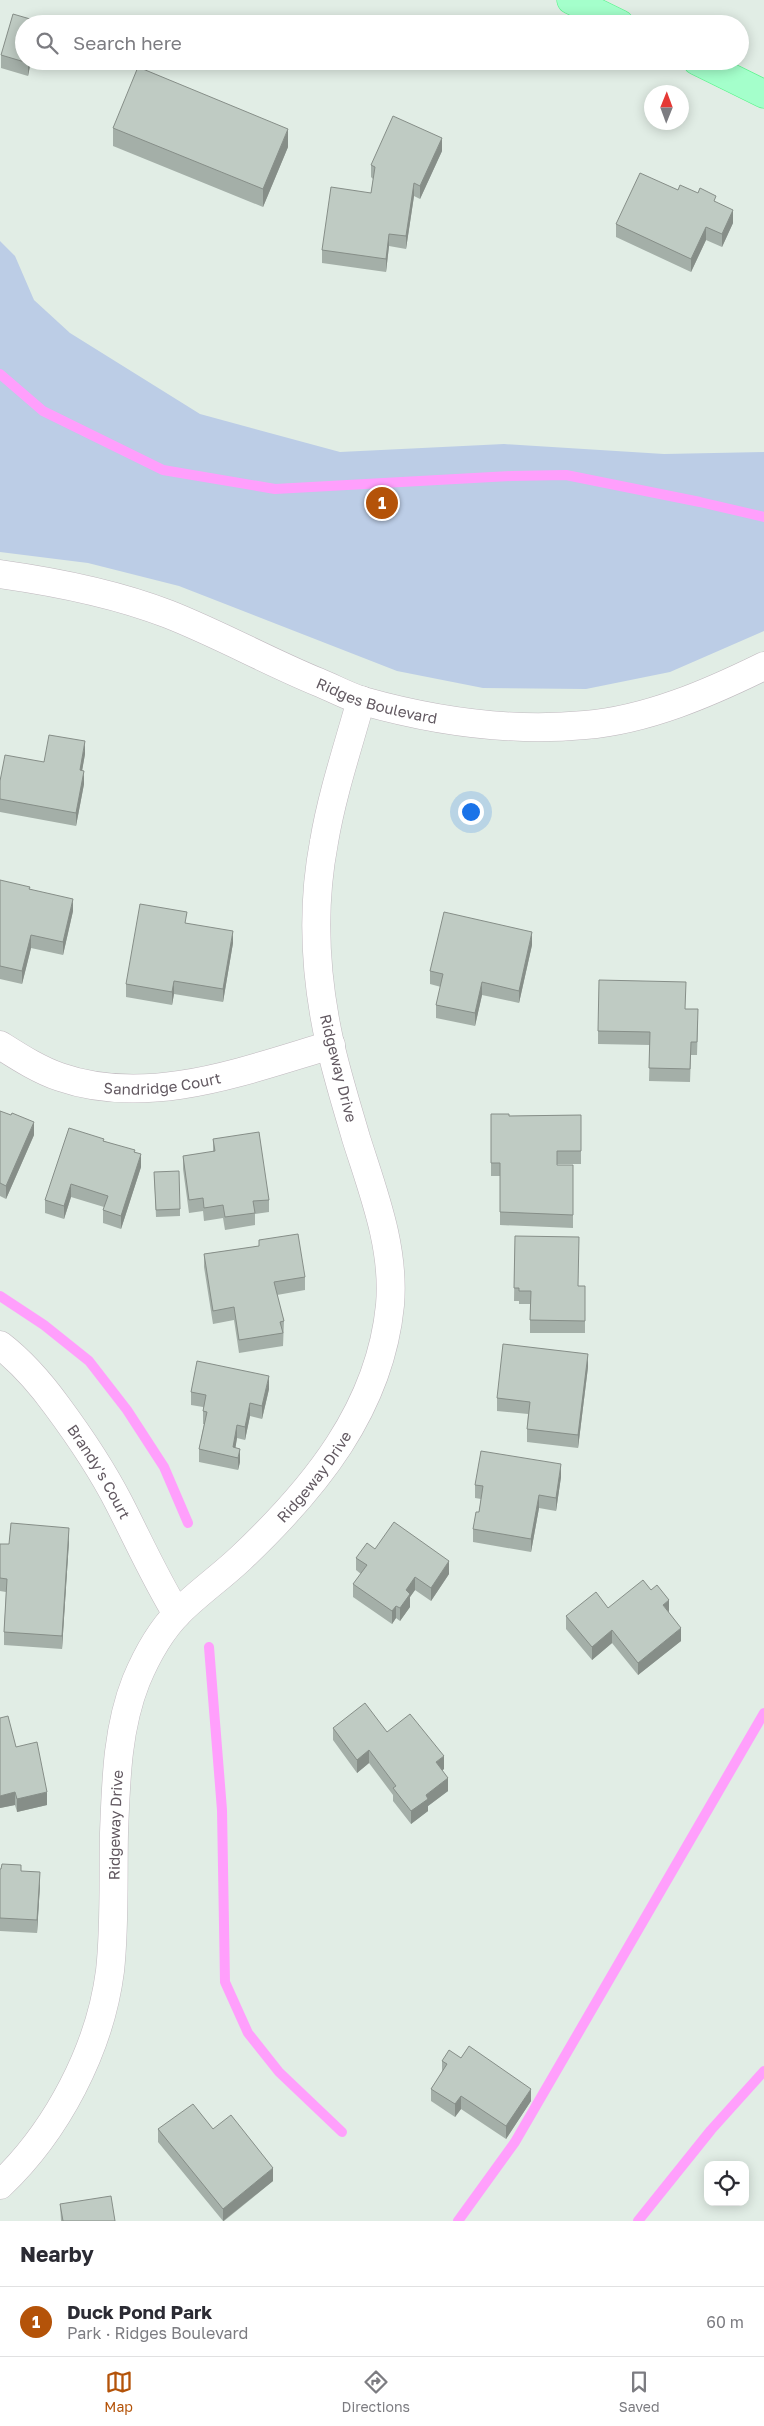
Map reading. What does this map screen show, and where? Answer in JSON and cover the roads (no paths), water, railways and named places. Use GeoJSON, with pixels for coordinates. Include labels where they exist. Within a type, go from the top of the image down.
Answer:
{"type":"FeatureCollection","features":[{"type":"Feature","properties":{"kind":"main road"},"geometry":{"type":"LineString","coordinates":[[571,0],[602,15]]}},
{"type":"Feature","properties":{"kind":"main road"},"geometry":{"type":"LineString","coordinates":[[715,70],[764,94]]}},
{"type":"Feature","properties":{"kind":"street","name":"Ridges Boulevard"},"geometry":{"type":"LineString","coordinates":[[0,574],[85,588],[152,608],[361,700],[433,716],[514,728],[586,725],[633,716],[684,701],[764,666]]}},
{"type":"Feature","properties":{"kind":"street","name":"Ridgeway Drive"},"geometry":{"type":"LineString","coordinates":[[0,2185],[33,2147],[65,2099],[86,2057],[98,2027],[110,1970],[117,1765],[122,1728],[132,1692],[144,1662],[177,1614],[239,1560],[294,1506],[318,1476],[338,1448],[362,1407],[386,1330],[391,1281],[386,1239],[375,1192],[356,1138],[330,1045],[319,980],[315,932],[318,884],[324,840],[361,700]]}},
{"type":"Feature","properties":{"kind":"street","name":"Sandridge Court"},"geometry":{"type":"LineString","coordinates":[[0,1045],[21,1059],[60,1077],[100,1086],[140,1088],[186,1084],[236,1073],[330,1045]]}},
{"type":"Feature","properties":{"kind":"street","name":"Brandy's Court"},"geometry":{"type":"LineString","coordinates":[[0,1346],[14,1355],[49,1395],[85,1444],[118,1501],[155,1578],[177,1614]]}},
{"type":"Feature","properties":{"kind":"waterway"},"geometry":{"type":"LineString","coordinates":[[0,374],[43,411],[163,470],[275,489],[512,476],[566,475],[764,517]]}},
{"type":"Feature","properties":{"kind":"waterway"},"geometry":{"type":"LineString","coordinates":[[0,1296],[44,1325],[89,1361],[127,1410],[164,1467],[188,1523]]}},
{"type":"Feature","properties":{"kind":"waterway"},"geometry":{"type":"LineString","coordinates":[[209,1647],[222,1810],[225,1982],[248,2033],[279,2072],[342,2132]]}},
{"type":"Feature","properties":{"kind":"waterway"},"geometry":{"type":"LineString","coordinates":[[458,2221],[515,2142],[764,1713]]}},
{"type":"Feature","properties":{"kind":"waterway"},"geometry":{"type":"LineString","coordinates":[[638,2221],[711,2130],[764,2071]]}},
{"type":"Feature","properties":{"kind":"place","name":"Duck Pond Park"},"geometry":{"type":"Point","coordinates":[382,503]}}]}
